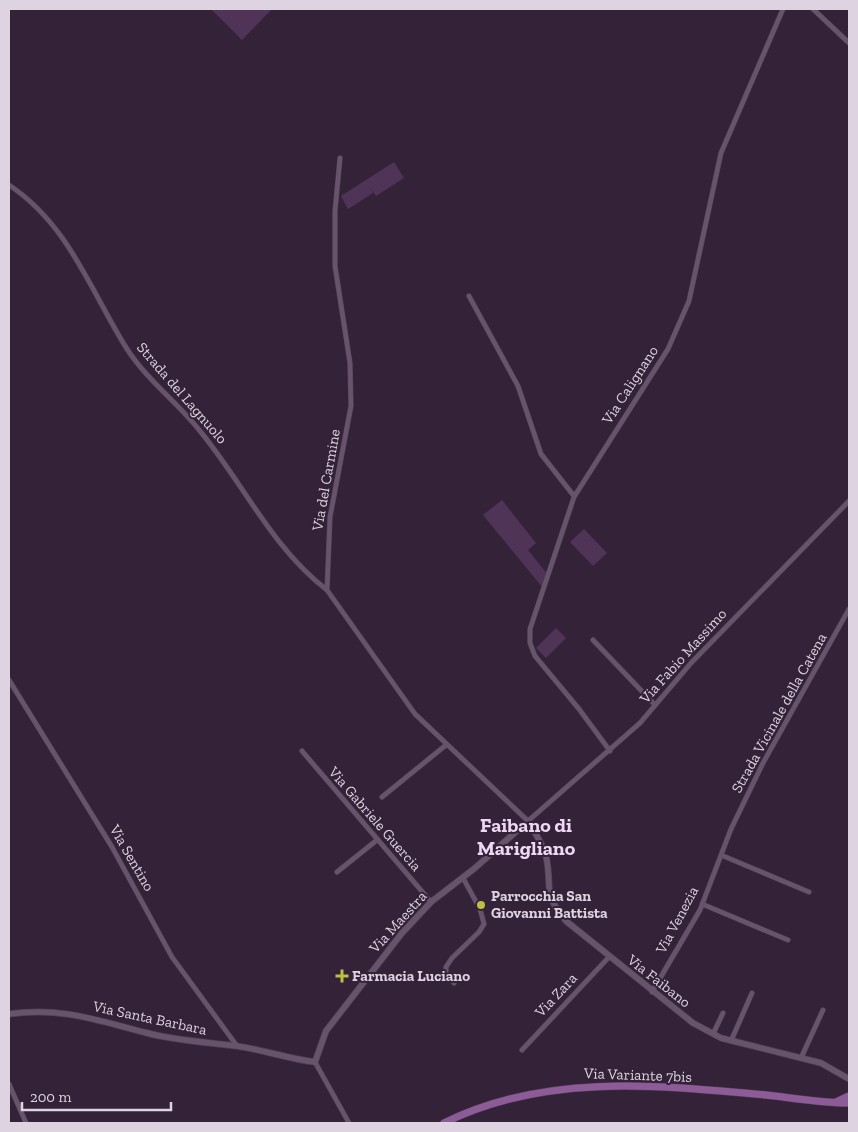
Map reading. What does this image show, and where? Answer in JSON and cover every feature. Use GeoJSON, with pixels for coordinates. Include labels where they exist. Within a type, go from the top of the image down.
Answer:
{"type":"FeatureCollection","features":[{"type":"Feature","properties":{"kind":"main road","name":"Via Variante 7bis"},"geometry":{"type":"LineString","coordinates":[[444,1123],[466,1112],[509,1098],[553,1089],[600,1085],[748,1094],[849,1104]]}},
{"type":"Feature","properties":{"kind":"main road","name":"Via Variante 7bis"},"geometry":{"type":"LineString","coordinates":[[836,1102],[849,1096]]}},
{"type":"Feature","properties":{"kind":"street","name":"Via Calignano"},"geometry":{"type":"LineString","coordinates":[[610,751],[579,709],[541,664],[530,643],[530,629],[574,496],[668,349],[679,327],[689,301],[721,153],[783,9]]}},
{"type":"Feature","properties":{"kind":"street"},"geometry":{"type":"LineString","coordinates":[[813,9],[849,43]]}},
{"type":"Feature","properties":{"kind":"street","name":"Via del Carmine"},"geometry":{"type":"LineString","coordinates":[[327,590],[330,517],[352,406],[350,363],[335,266],[335,211],[340,158]]}},
{"type":"Feature","properties":{"kind":"street","name":"Strada del Lagnuolo"},"geometry":{"type":"LineString","coordinates":[[9,185],[37,206],[56,227],[136,362],[198,428],[240,484],[270,532],[327,590]]}},
{"type":"Feature","properties":{"kind":"street"},"geometry":{"type":"LineString","coordinates":[[469,296],[518,386],[541,454],[574,496]]}},
{"type":"Feature","properties":{"kind":"street","name":"Via Fabio Massimo"},"geometry":{"type":"LineString","coordinates":[[528,821],[640,723],[691,663],[849,501]]}},
{"type":"Feature","properties":{"kind":"street"},"geometry":{"type":"LineString","coordinates":[[327,590],[415,714],[528,821]]}},
{"type":"Feature","properties":{"kind":"street","name":"Strada Vicinale della Catena"},"geometry":{"type":"LineString","coordinates":[[731,829],[763,763],[849,609]]}},
{"type":"Feature","properties":{"kind":"street"},"geometry":{"type":"LineString","coordinates":[[593,640],[655,705]]}},
{"type":"Feature","properties":{"kind":"street","name":"Via Sentino"},"geometry":{"type":"LineString","coordinates":[[9,680],[112,847],[172,957],[237,1046]]}},
{"type":"Feature","properties":{"kind":"street"},"geometry":{"type":"LineString","coordinates":[[382,797],[446,745]]}},
{"type":"Feature","properties":{"kind":"street","name":"Via Gabriele Guercia"},"geometry":{"type":"LineString","coordinates":[[302,751],[431,902]]}},
{"type":"Feature","properties":{"kind":"street","name":"Via Maestra"},"geometry":{"type":"LineString","coordinates":[[315,1062],[326,1031],[382,957],[431,902],[463,878],[528,821]]}},
{"type":"Feature","properties":{"kind":"street","name":"Via Faibano"},"geometry":{"type":"LineString","coordinates":[[528,821],[546,856],[548,890],[556,909],[566,921],[652,992],[693,1023],[713,1034],[821,1064],[849,1079]]}},
{"type":"Feature","properties":{"kind":"street","name":"Via Venezia"},"geometry":{"type":"LineString","coordinates":[[652,992],[702,904],[731,829]]}},
{"type":"Feature","properties":{"kind":"street"},"geometry":{"type":"LineString","coordinates":[[337,872],[377,840]]}},
{"type":"Feature","properties":{"kind":"street"},"geometry":{"type":"LineString","coordinates":[[721,855],[809,892]]}},
{"type":"Feature","properties":{"kind":"street"},"geometry":{"type":"LineString","coordinates":[[454,983],[446,972],[448,962],[484,924],[480,909],[463,878]]}},
{"type":"Feature","properties":{"kind":"street"},"geometry":{"type":"LineString","coordinates":[[702,904],[788,940]]}},
{"type":"Feature","properties":{"kind":"street","name":"Via Zara"},"geometry":{"type":"LineString","coordinates":[[522,1050],[609,957]]}},
{"type":"Feature","properties":{"kind":"street"},"geometry":{"type":"LineString","coordinates":[[731,1040],[752,993]]}},
{"type":"Feature","properties":{"kind":"street"},"geometry":{"type":"LineString","coordinates":[[801,1058],[823,1010]]}},
{"type":"Feature","properties":{"kind":"street","name":"Via Santa Barbara"},"geometry":{"type":"LineString","coordinates":[[9,1014],[58,1012],[96,1019],[164,1037],[205,1044],[237,1046],[294,1060],[315,1062]]}},
{"type":"Feature","properties":{"kind":"street"},"geometry":{"type":"LineString","coordinates":[[713,1034],[723,1012]]}},
{"type":"Feature","properties":{"kind":"street"},"geometry":{"type":"LineString","coordinates":[[315,1062],[349,1123]]}},
{"type":"Feature","properties":{"kind":"street"},"geometry":{"type":"LineString","coordinates":[[9,1084],[26,1123]]}},
{"type":"Feature","properties":{"kind":"shaded area"},"geometry":{"type":"Polygon","coordinates":[[[211,9],[272,9],[242,40],[211,9]]]}},
{"type":"Feature","properties":{"kind":"shaded area"},"geometry":{"type":"Polygon","coordinates":[[[394,162],[404,178],[376,196],[369,186],[373,193],[348,209],[341,196],[394,162]]]}},
{"type":"Feature","properties":{"kind":"shaded area"},"geometry":{"type":"Polygon","coordinates":[[[502,500],[536,543],[528,550],[548,575],[543,588],[483,515],[502,500]]]}},
{"type":"Feature","properties":{"kind":"shaded area"},"geometry":{"type":"Polygon","coordinates":[[[584,529],[607,553],[593,566],[570,542],[584,529]]]}},
{"type":"Feature","properties":{"kind":"shaded area"},"geometry":{"type":"Polygon","coordinates":[[[556,628],[566,638],[546,658],[536,648],[556,628]]]}},
{"type":"Feature","properties":{"kind":"place","name":"Parrocchia San Giovanni Battista"},"geometry":{"type":"Point","coordinates":[481,905]}},
{"type":"Feature","properties":{"kind":"place","name":"Farmacia Luciano"},"geometry":{"type":"Point","coordinates":[342,976]}},
{"type":"Feature","properties":{"kind":"district","name":"Faibano di Marigliano"},"geometry":{"type":"Point","coordinates":[526,836]}}]}
